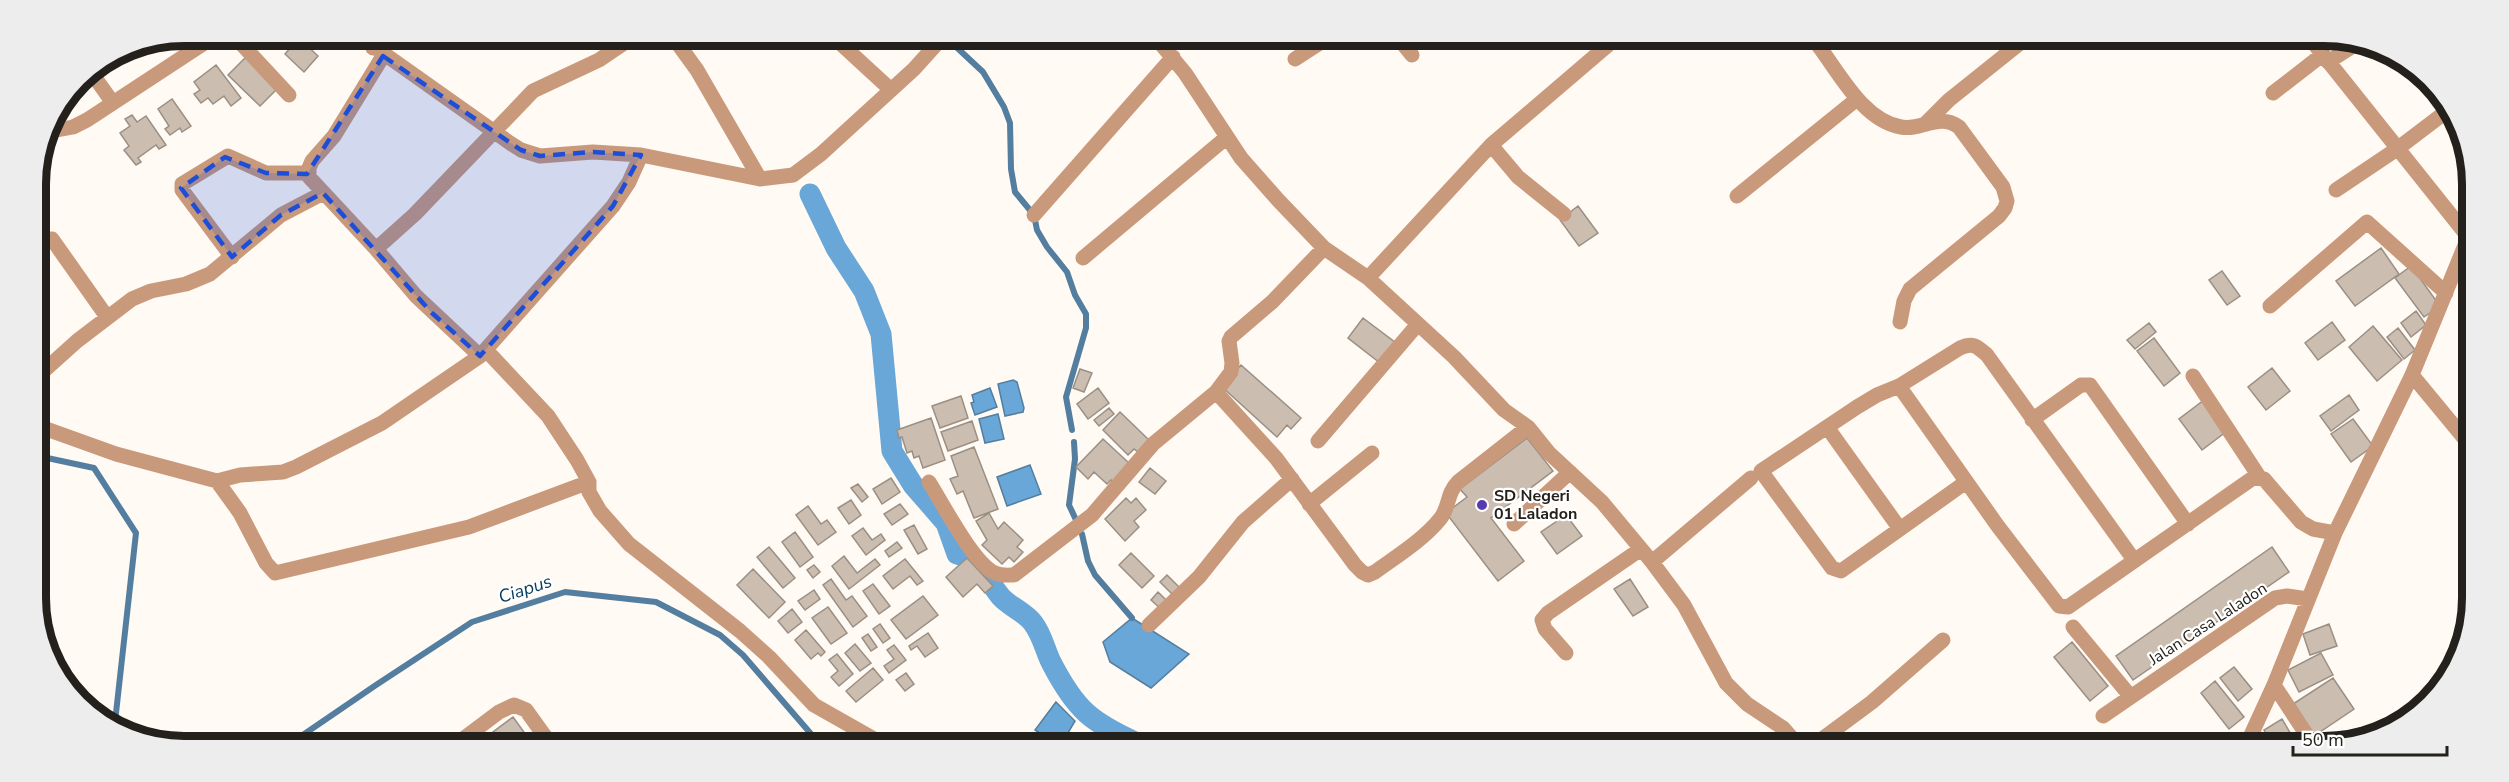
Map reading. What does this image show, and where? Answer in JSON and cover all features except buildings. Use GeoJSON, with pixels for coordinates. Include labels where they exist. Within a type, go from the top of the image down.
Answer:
{"type":"FeatureCollection","features":[{"type":"Feature","properties":{"kind":"street"},"geometry":{"type":"LineString","coordinates":[[1295,59],[1314,46]]}},
{"type":"Feature","properties":{"kind":"street"},"geometry":{"type":"LineString","coordinates":[[1405,46],[1412,55]]}},
{"type":"Feature","properties":{"kind":"street"},"geometry":{"type":"LineString","coordinates":[[1368,278],[1491,145],[1606,46]]}},
{"type":"Feature","properties":{"kind":"street"},"geometry":{"type":"LineString","coordinates":[[1819,46],[1857,99],[1884,120],[1900,127],[1947,120],[1959,127],[2003,187],[2007,201],[2005,208],[1988,228],[1910,289],[1904,301],[1900,322]]}},
{"type":"Feature","properties":{"kind":"street"},"geometry":{"type":"LineString","coordinates":[[1926,123],[1949,100],[2016,46]]}},
{"type":"Feature","properties":{"kind":"street"},"geometry":{"type":"LineString","coordinates":[[2316,46],[2463,229]]}},
{"type":"Feature","properties":{"kind":"street"},"geometry":{"type":"LineString","coordinates":[[58,130],[73,127],[198,47]]}},
{"type":"Feature","properties":{"kind":"street"},"geometry":{"type":"LineString","coordinates":[[244,47],[290,95]]}},
{"type":"Feature","properties":{"kind":"street"},"geometry":{"type":"LineString","coordinates":[[372,47],[521,150],[540,156],[593,152],[641,155],[760,178],[793,175],[821,154],[914,69],[934,47]]}},
{"type":"Feature","properties":{"kind":"street"},"geometry":{"type":"LineString","coordinates":[[381,47],[334,136],[312,161],[308,174],[314,184],[376,249],[432,313],[483,353],[548,416],[589,482],[589,492],[600,511],[629,544],[740,631],[814,705],[868,736]]}},
{"type":"Feature","properties":{"kind":"street"},"geometry":{"type":"LineString","coordinates":[[376,249],[416,213],[533,91],[599,60],[619,47]]}},
{"type":"Feature","properties":{"kind":"street"},"geometry":{"type":"LineString","coordinates":[[680,47],[697,70],[760,178]]}},
{"type":"Feature","properties":{"kind":"street"},"geometry":{"type":"LineString","coordinates":[[844,47],[890,89]]}},
{"type":"Feature","properties":{"kind":"street"},"geometry":{"type":"LineString","coordinates":[[1164,47],[1260,180],[1324,248],[1368,278],[1474,376],[1504,410],[1528,427],[1549,453],[1602,502],[1652,562],[1690,615],[1726,683],[1747,704],[1783,728],[1789,735]]}},
{"type":"Feature","properties":{"kind":"street"},"geometry":{"type":"LineString","coordinates":[[2273,93],[2325,58],[2345,48]]}},
{"type":"Feature","properties":{"kind":"street"},"geometry":{"type":"LineString","coordinates":[[1034,215],[1173,57]]}},
{"type":"Feature","properties":{"kind":"street"},"geometry":{"type":"LineString","coordinates":[[96,79],[113,103]]}},
{"type":"Feature","properties":{"kind":"street"},"geometry":{"type":"LineString","coordinates":[[1737,196],[1857,99]]}},
{"type":"Feature","properties":{"kind":"street"},"geometry":{"type":"LineString","coordinates":[[2336,190],[2397,149],[2443,114]]}},
{"type":"Feature","properties":{"kind":"street"},"geometry":{"type":"LineString","coordinates":[[1083,258],[1227,137]]}},
{"type":"Feature","properties":{"kind":"street"},"geometry":{"type":"LineString","coordinates":[[1491,145],[1518,177],[1564,214]]}},
{"type":"Feature","properties":{"kind":"street"},"geometry":{"type":"LineString","coordinates":[[46,429],[116,454],[217,481],[240,475],[284,472],[317,458],[382,423],[483,353],[613,206],[641,155]]}},
{"type":"Feature","properties":{"kind":"street"},"geometry":{"type":"LineString","coordinates":[[232,257],[182,190],[182,184],[228,156],[266,173],[308,174]]}},
{"type":"Feature","properties":{"kind":"street"},"geometry":{"type":"LineString","coordinates":[[47,369],[107,316],[141,294],[200,279],[232,257],[281,215],[323,193]]}},
{"type":"Feature","properties":{"kind":"street"},"geometry":{"type":"LineString","coordinates":[[2270,306],[2367,222],[2446,293]]}},
{"type":"Feature","properties":{"kind":"street"},"geometry":{"type":"LineString","coordinates":[[52,239],[107,316]]}},
{"type":"Feature","properties":{"kind":"street"},"geometry":{"type":"LineString","coordinates":[[929,482],[969,546],[985,566],[996,574],[1014,575],[1092,515],[1153,444],[1216,392],[1231,372],[1229,341],[1231,337],[1272,302],[1324,248]]}},
{"type":"Feature","properties":{"kind":"street"},"geometry":{"type":"LineString","coordinates":[[2251,735],[2274,685],[2335,533],[2412,375],[2463,251]]}},
{"type":"Feature","properties":{"kind":"street"},"geometry":{"type":"LineString","coordinates":[[1318,441],[1418,324]]}},
{"type":"Feature","properties":{"kind":"street"},"geometry":{"type":"LineString","coordinates":[[1966,482],[1841,571],[1832,568],[1761,471],[1876,395],[1899,386],[1960,348],[1970,344],[1976,345],[1987,355],[2134,560]]}},
{"type":"Feature","properties":{"kind":"street"},"geometry":{"type":"LineString","coordinates":[[2412,375],[2463,437]]}},
{"type":"Feature","properties":{"kind":"street"},"geometry":{"type":"LineString","coordinates":[[2193,376],[2260,478]]}},
{"type":"Feature","properties":{"kind":"street"},"geometry":{"type":"LineString","coordinates":[[2032,420],[2081,385],[2090,385],[2188,524]]}},
{"type":"Feature","properties":{"kind":"street"},"geometry":{"type":"LineString","coordinates":[[1899,386],[2027,566],[2059,606],[2068,607],[2073,604],[2253,478],[2264,479],[2307,526],[2335,533]]}},
{"type":"Feature","properties":{"kind":"street"},"geometry":{"type":"LineString","coordinates":[[1216,392],[1292,479],[1341,548],[1362,572],[1368,575],[1375,572],[1440,519],[1444,513],[1450,490],[1528,427]]}},
{"type":"Feature","properties":{"kind":"street"},"geometry":{"type":"LineString","coordinates":[[1827,427],[1900,529]]}},
{"type":"Feature","properties":{"kind":"street"},"geometry":{"type":"LineString","coordinates":[[1309,504],[1372,453]]}},
{"type":"Feature","properties":{"kind":"street"},"geometry":{"type":"LineString","coordinates":[[1514,524],[1570,472]]}},
{"type":"Feature","properties":{"kind":"street"},"geometry":{"type":"LineString","coordinates":[[1652,562],[1751,478]]}},
{"type":"Feature","properties":{"kind":"street"},"geometry":{"type":"LineString","coordinates":[[1149,625],[1199,577],[1243,522],[1292,479]]}},
{"type":"Feature","properties":{"kind":"street"},"geometry":{"type":"LineString","coordinates":[[217,481],[240,513],[266,563],[275,573],[469,527],[589,482]]}},
{"type":"Feature","properties":{"kind":"street"},"geometry":{"type":"LineString","coordinates":[[1566,654],[1545,629],[1542,620],[1548,613],[1641,549]]}},
{"type":"Feature","properties":{"kind":"street","name":"Jalan Casa Laladon"},"geometry":{"type":"LineString","coordinates":[[2103,716],[2275,598],[2287,596],[2308,599]]}},
{"type":"Feature","properties":{"kind":"street"},"geometry":{"type":"LineString","coordinates":[[2073,627],[2131,697]]}},
{"type":"Feature","properties":{"kind":"street"},"geometry":{"type":"LineString","coordinates":[[1827,735],[1872,702],[1942,640]]}},
{"type":"Feature","properties":{"kind":"street"},"geometry":{"type":"LineString","coordinates":[[2274,685],[2307,735]]}},
{"type":"Feature","properties":{"kind":"street"},"geometry":{"type":"LineString","coordinates":[[467,736],[500,712],[514,705],[525,710],[544,736]]}},
{"type":"Feature","properties":{"kind":"highlighted area"},"geometry":{"type":"Polygon","coordinates":[[[383,56],[521,150],[540,156],[593,152],[641,155],[613,206],[480,356],[432,313],[323,193],[281,215],[232,257],[181,188],[225,157],[266,173],[307,174],[383,56]]]}},
{"type":"Feature","properties":{"kind":"water"},"geometry":{"type":"Polygon","coordinates":[[[1013,380],[1017,382],[1024,408],[1023,412],[1005,416],[998,384],[1013,380]]]}},
{"type":"Feature","properties":{"kind":"water"},"geometry":{"type":"Polygon","coordinates":[[[990,388],[997,407],[975,415],[971,403],[974,402],[972,395],[990,388]]]}},
{"type":"Feature","properties":{"kind":"water"},"geometry":{"type":"Polygon","coordinates":[[[998,414],[1004,439],[985,443],[979,419],[998,414]]]}},
{"type":"Feature","properties":{"kind":"water"},"geometry":{"type":"Polygon","coordinates":[[[1030,465],[1041,494],[1007,506],[997,477],[1030,465]]]}},
{"type":"Feature","properties":{"kind":"water"},"geometry":{"type":"Polygon","coordinates":[[[1132,618],[1189,654],[1151,688],[1110,662],[1103,642],[1132,618]]]}},
{"type":"Feature","properties":{"kind":"water"},"geometry":{"type":"Polygon","coordinates":[[[1056,702],[1075,721],[1066,736],[1044,736],[1035,730],[1056,702]]]}},
{"type":"Feature","properties":{"kind":"waterway"},"geometry":{"type":"LineString","coordinates":[[956,47],[983,72],[1004,107],[1010,123],[1011,169],[1015,192],[1034,215],[1037,230],[1067,272],[1075,295],[1086,314],[1086,328],[1066,397],[1072,430]]}},
{"type":"Feature","properties":{"kind":"waterway"},"geometry":{"type":"LineString","coordinates":[[810,194],[836,248],[864,291],[881,334],[892,451],[913,485],[946,523],[957,554],[978,565],[1001,597],[1033,623],[1052,664],[1077,704],[1096,721],[1123,736]]}},
{"type":"Feature","properties":{"kind":"waterway"},"geometry":{"type":"LineString","coordinates":[[1074,442],[1075,459],[1069,505],[1077,522]]}},
{"type":"Feature","properties":{"kind":"waterway","name":"Ciapus"},"geometry":{"type":"LineString","coordinates":[[46,458],[94,468],[136,533],[116,717]]}},
{"type":"Feature","properties":{"kind":"waterway"},"geometry":{"type":"LineString","coordinates":[[1082,534],[1088,561],[1095,575],[1132,618]]}},
{"type":"Feature","properties":{"kind":"waterway","name":"Ciapus"},"geometry":{"type":"LineString","coordinates":[[301,736],[472,622],[565,592],[656,602],[720,635],[743,655],[813,736]]}},
{"type":"Feature","properties":{"kind":"place","name":"SD Negeri 01 Laladon"},"geometry":{"type":"Point","coordinates":[1482,505]}}]}
